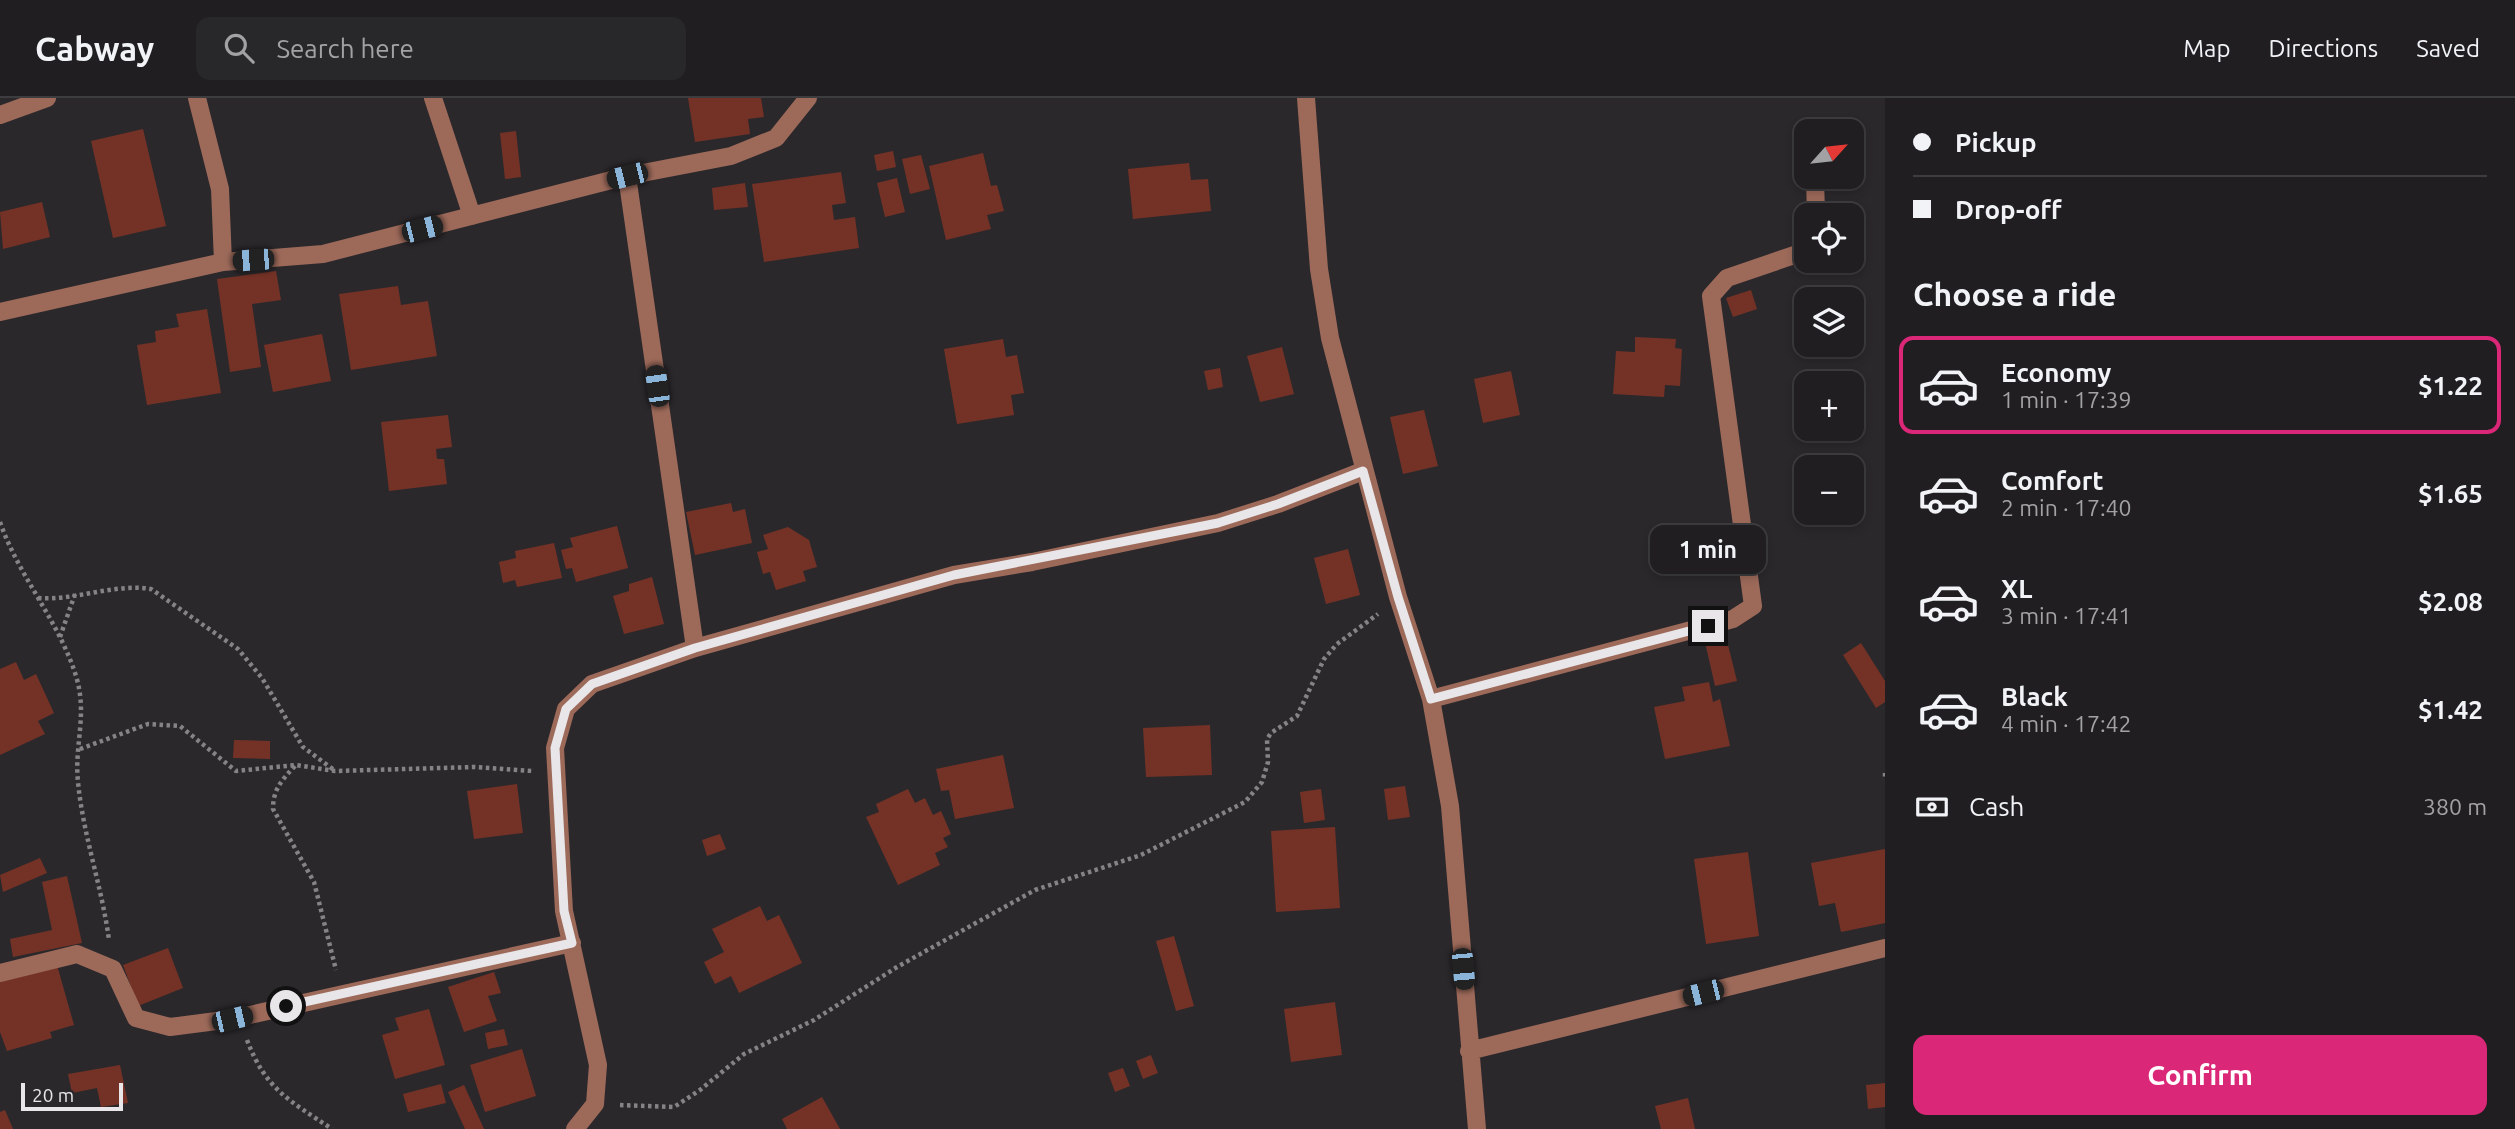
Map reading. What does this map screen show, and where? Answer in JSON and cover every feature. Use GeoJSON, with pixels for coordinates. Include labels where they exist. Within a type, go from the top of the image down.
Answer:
{"type":"FeatureCollection","features":[{"type":"Feature","properties":{"kind":"street"},"geometry":{"type":"LineString","coordinates":[[0,115],[47,98]]}},
{"type":"Feature","properties":{"kind":"street"},"geometry":{"type":"LineString","coordinates":[[197,98],[220,189],[223,261]]}},
{"type":"Feature","properties":{"kind":"street"},"geometry":{"type":"LineString","coordinates":[[433,98],[472,216]]}},
{"type":"Feature","properties":{"kind":"street"},"geometry":{"type":"LineString","coordinates":[[0,312],[223,261],[323,254],[627,176],[731,156],[776,138],[808,98]]}},
{"type":"Feature","properties":{"kind":"street"},"geometry":{"type":"LineString","coordinates":[[1306,98],[1319,269],[1330,338],[1398,597],[1431,699],[1450,806],[1477,1129]]}},
{"type":"Feature","properties":{"kind":"street"},"geometry":{"type":"LineString","coordinates":[[627,176],[695,648]]}},
{"type":"Feature","properties":{"kind":"street"},"geometry":{"type":"LineString","coordinates":[[1431,699],[1733,619],[1753,606],[1712,296],[1727,278],[1794,255]]}},
{"type":"Feature","properties":{"kind":"street"},"geometry":{"type":"LineString","coordinates":[[575,1129],[595,1104],[598,1065],[564,911],[555,748],[566,709],[592,684],[695,648],[954,575],[1218,523],[1278,504],[1363,471]]}},
{"type":"Feature","properties":{"kind":"street"},"geometry":{"type":"LineString","coordinates":[[0,973],[77,954],[113,969],[136,1018],[170,1027],[232,1019],[572,943]]}},
{"type":"Feature","properties":{"kind":"street"},"geometry":{"type":"LineString","coordinates":[[1469,1051],[1885,948]]}},
{"type":"Feature","properties":{"kind":"path"},"geometry":{"type":"LineString","coordinates":[[0,522],[8,546],[60,638],[81,697],[77,780],[106,915],[113,969]]}},
{"type":"Feature","properties":{"kind":"path"},"geometry":{"type":"LineString","coordinates":[[37,598],[59,600],[75,594],[134,587],[151,589],[212,628],[238,649],[256,671],[303,747],[335,771]]}},
{"type":"Feature","properties":{"kind":"path"},"geometry":{"type":"LineString","coordinates":[[60,638],[75,594]]}},
{"type":"Feature","properties":{"kind":"path"},"geometry":{"type":"LineString","coordinates":[[595,1104],[674,1107],[700,1090],[744,1054],[814,1020],[897,967],[1035,890],[1141,855],[1245,802],[1262,782],[1268,761],[1267,739],[1297,716],[1324,659],[1398,597]]}},
{"type":"Feature","properties":{"kind":"path"},"geometry":{"type":"LineString","coordinates":[[80,749],[148,724],[180,726],[236,772],[296,765],[335,771],[475,767],[557,772]]}},
{"type":"Feature","properties":{"kind":"path"},"geometry":{"type":"LineString","coordinates":[[296,765],[279,783],[273,809],[314,882],[333,948],[339,994]]}},
{"type":"Feature","properties":{"kind":"path"},"geometry":{"type":"LineString","coordinates":[[232,1019],[247,1040],[262,1075],[277,1090],[332,1129]]}},
{"type":"Feature","properties":{"kind":"building"},"geometry":{"type":"Polygon","coordinates":[[[688,98],[761,98],[764,117],[748,119],[750,134],[695,142],[688,98]]]}},
{"type":"Feature","properties":{"kind":"building"},"geometry":{"type":"Polygon","coordinates":[[[143,129],[166,226],[113,238],[91,141],[143,129]]]}},
{"type":"Feature","properties":{"kind":"building"},"geometry":{"type":"Polygon","coordinates":[[[516,131],[521,177],[505,179],[500,133],[516,131]]]}},
{"type":"Feature","properties":{"kind":"building"},"geometry":{"type":"Polygon","coordinates":[[[893,151],[896,167],[877,171],[874,155],[893,151]]]}},
{"type":"Feature","properties":{"kind":"building"},"geometry":{"type":"Polygon","coordinates":[[[983,153],[991,186],[997,185],[1004,211],[987,215],[991,229],[946,240],[929,166],[983,153]]]}},
{"type":"Feature","properties":{"kind":"building"},"geometry":{"type":"Polygon","coordinates":[[[921,155],[930,189],[910,194],[902,159],[921,155]]]}},
{"type":"Feature","properties":{"kind":"building"},"geometry":{"type":"Polygon","coordinates":[[[1189,163],[1191,180],[1208,179],[1211,211],[1133,219],[1128,169],[1189,163]]]}},
{"type":"Feature","properties":{"kind":"building"},"geometry":{"type":"Polygon","coordinates":[[[841,172],[846,203],[832,205],[834,220],[855,217],[859,248],[764,262],[752,184],[841,172]]]}},
{"type":"Feature","properties":{"kind":"building"},"geometry":{"type":"Polygon","coordinates":[[[897,178],[905,212],[885,217],[877,183],[897,178]]]}},
{"type":"Feature","properties":{"kind":"building"},"geometry":{"type":"Polygon","coordinates":[[[745,183],[748,207],[714,210],[712,188],[745,183]]]}},
{"type":"Feature","properties":{"kind":"building"},"geometry":{"type":"Polygon","coordinates":[[[42,202],[50,237],[3,249],[0,212],[42,202]]]}},
{"type":"Feature","properties":{"kind":"building"},"geometry":{"type":"Polygon","coordinates":[[[276,271],[281,300],[252,304],[261,367],[230,372],[217,279],[276,271]]]}},
{"type":"Feature","properties":{"kind":"building"},"geometry":{"type":"Polygon","coordinates":[[[398,286],[401,305],[428,301],[437,356],[351,370],[339,294],[398,286]]]}},
{"type":"Feature","properties":{"kind":"building"},"geometry":{"type":"Polygon","coordinates":[[[1751,290],[1757,309],[1733,317],[1726,298],[1751,290]]]}},
{"type":"Feature","properties":{"kind":"building"},"geometry":{"type":"Polygon","coordinates":[[[207,309],[221,393],[147,405],[137,345],[156,342],[155,331],[179,327],[176,314],[207,309]]]}},
{"type":"Feature","properties":{"kind":"building"},"geometry":{"type":"Polygon","coordinates":[[[322,334],[331,381],[273,392],[264,345],[322,334]]]}},
{"type":"Feature","properties":{"kind":"building"},"geometry":{"type":"Polygon","coordinates":[[[1635,337],[1676,339],[1675,348],[1682,349],[1680,386],[1665,385],[1664,397],[1613,394],[1616,351],[1635,352],[1635,337]]]}},
{"type":"Feature","properties":{"kind":"building"},"geometry":{"type":"Polygon","coordinates":[[[1003,339],[1006,357],[1017,355],[1024,393],[1011,395],[1014,415],[957,424],[944,349],[1003,339]]]}},
{"type":"Feature","properties":{"kind":"building"},"geometry":{"type":"Polygon","coordinates":[[[1282,347],[1294,394],[1260,402],[1247,356],[1282,347]]]}},
{"type":"Feature","properties":{"kind":"building"},"geometry":{"type":"Polygon","coordinates":[[[1220,368],[1223,387],[1208,390],[1204,371],[1220,368]]]}},
{"type":"Feature","properties":{"kind":"building"},"geometry":{"type":"Polygon","coordinates":[[[1511,371],[1520,415],[1483,423],[1474,379],[1511,371]]]}},
{"type":"Feature","properties":{"kind":"building"},"geometry":{"type":"Polygon","coordinates":[[[1424,410],[1438,466],[1403,474],[1390,417],[1424,410]]]}},
{"type":"Feature","properties":{"kind":"building"},"geometry":{"type":"Polygon","coordinates":[[[448,415],[452,447],[436,449],[437,459],[444,459],[447,484],[389,491],[381,422],[448,415]]]}},
{"type":"Feature","properties":{"kind":"building"},"geometry":{"type":"Polygon","coordinates":[[[731,503],[733,512],[745,509],[752,543],[695,555],[686,512],[731,503]]]}},
{"type":"Feature","properties":{"kind":"building"},"geometry":{"type":"Polygon","coordinates":[[[617,526],[628,568],[576,582],[572,568],[566,569],[561,550],[573,547],[570,538],[617,526]]]}},
{"type":"Feature","properties":{"kind":"building"},"geometry":{"type":"Polygon","coordinates":[[[788,527],[809,540],[817,567],[803,571],[806,581],[776,590],[770,572],[763,574],[757,552],[768,549],[763,535],[788,527]]]}},
{"type":"Feature","properties":{"kind":"building"},"geometry":{"type":"Polygon","coordinates":[[[554,543],[562,578],[517,587],[515,580],[503,583],[499,562],[516,558],[515,551],[554,543]]]}},
{"type":"Feature","properties":{"kind":"building"},"geometry":{"type":"Polygon","coordinates":[[[1348,549],[1360,595],[1326,604],[1314,558],[1348,549]]]}},
{"type":"Feature","properties":{"kind":"building"},"geometry":{"type":"Polygon","coordinates":[[[652,577],[664,624],[624,634],[613,596],[629,591],[629,584],[652,577]]]}},
{"type":"Feature","properties":{"kind":"building"},"geometry":{"type":"Polygon","coordinates":[[[1726,637],[1737,681],[1715,686],[1705,642],[1726,637]]]}},
{"type":"Feature","properties":{"kind":"building"},"geometry":{"type":"Polygon","coordinates":[[[1861,643],[1885,681],[1885,702],[1876,708],[1843,655],[1861,643]]]}},
{"type":"Feature","properties":{"kind":"building"},"geometry":{"type":"Polygon","coordinates":[[[16,662],[24,680],[36,674],[54,713],[38,721],[45,734],[0,755],[0,669],[16,662]]]}},
{"type":"Feature","properties":{"kind":"building"},"geometry":{"type":"Polygon","coordinates":[[[1709,682],[1713,702],[1720,699],[1730,746],[1665,759],[1654,707],[1685,701],[1682,687],[1709,682]]]}},
{"type":"Feature","properties":{"kind":"building"},"geometry":{"type":"Polygon","coordinates":[[[1210,725],[1212,775],[1146,777],[1143,728],[1210,725]]]}},
{"type":"Feature","properties":{"kind":"building"},"geometry":{"type":"Polygon","coordinates":[[[234,740],[270,741],[270,759],[233,758],[234,740]]]}},
{"type":"Feature","properties":{"kind":"building"},"geometry":{"type":"Polygon","coordinates":[[[1003,755],[1014,808],[955,819],[949,790],[941,791],[936,769],[1003,755]]]}},
{"type":"Feature","properties":{"kind":"building"},"geometry":{"type":"Polygon","coordinates":[[[517,784],[523,833],[474,839],[467,791],[517,784]]]}},
{"type":"Feature","properties":{"kind":"building"},"geometry":{"type":"Polygon","coordinates":[[[1405,786],[1410,817],[1388,820],[1384,789],[1405,786]]]}},
{"type":"Feature","properties":{"kind":"building"},"geometry":{"type":"Polygon","coordinates":[[[908,789],[915,803],[925,798],[933,815],[941,811],[951,834],[943,838],[948,847],[935,853],[940,865],[898,885],[866,817],[879,812],[876,804],[908,789]]]}},
{"type":"Feature","properties":{"kind":"building"},"geometry":{"type":"Polygon","coordinates":[[[1321,789],[1325,820],[1304,823],[1300,792],[1321,789]]]}},
{"type":"Feature","properties":{"kind":"building"},"geometry":{"type":"Polygon","coordinates":[[[1335,827],[1340,908],[1276,912],[1271,831],[1335,827]]]}},
{"type":"Feature","properties":{"kind":"building"},"geometry":{"type":"Polygon","coordinates":[[[720,834],[726,849],[707,856],[702,840],[720,834]]]}},
{"type":"Feature","properties":{"kind":"building"},"geometry":{"type":"Polygon","coordinates":[[[1885,849],[1885,923],[1841,932],[1835,903],[1819,906],[1811,863],[1885,849]]]}},
{"type":"Feature","properties":{"kind":"building"},"geometry":{"type":"Polygon","coordinates":[[[1748,852],[1759,936],[1706,944],[1694,859],[1748,852]]]}},
{"type":"Feature","properties":{"kind":"building"},"geometry":{"type":"Polygon","coordinates":[[[40,858],[47,873],[3,892],[0,875],[40,858]]]}},
{"type":"Feature","properties":{"kind":"building"},"geometry":{"type":"Polygon","coordinates":[[[67,876],[82,943],[13,957],[10,939],[52,930],[42,882],[67,876]]]}},
{"type":"Feature","properties":{"kind":"building"},"geometry":{"type":"Polygon","coordinates":[[[760,906],[767,921],[779,915],[802,963],[739,993],[731,976],[715,984],[704,962],[724,952],[712,929],[760,906]]]}},
{"type":"Feature","properties":{"kind":"building"},"geometry":{"type":"Polygon","coordinates":[[[1174,936],[1194,1006],[1176,1011],[1156,941],[1174,936]]]}},
{"type":"Feature","properties":{"kind":"building"},"geometry":{"type":"Polygon","coordinates":[[[168,948],[183,988],[138,1006],[123,965],[168,948]]]}},
{"type":"Feature","properties":{"kind":"building"},"geometry":{"type":"Polygon","coordinates":[[[57,965],[74,1025],[50,1032],[52,1038],[7,1051],[0,1032],[0,981],[57,965]]]}},
{"type":"Feature","properties":{"kind":"building"},"geometry":{"type":"Polygon","coordinates":[[[494,972],[501,993],[488,996],[497,1021],[464,1032],[448,987],[494,972]]]}},
{"type":"Feature","properties":{"kind":"building"},"geometry":{"type":"Polygon","coordinates":[[[1335,1002],[1342,1055],[1291,1062],[1284,1009],[1335,1002]]]}},
{"type":"Feature","properties":{"kind":"building"},"geometry":{"type":"Polygon","coordinates":[[[429,1009],[445,1065],[395,1079],[382,1035],[399,1030],[395,1018],[429,1009]]]}},
{"type":"Feature","properties":{"kind":"building"},"geometry":{"type":"Polygon","coordinates":[[[504,1029],[508,1045],[488,1049],[485,1033],[504,1029]]]}},
{"type":"Feature","properties":{"kind":"building"},"geometry":{"type":"Polygon","coordinates":[[[522,1049],[536,1096],[485,1112],[470,1065],[522,1049]]]}},
{"type":"Feature","properties":{"kind":"building"},"geometry":{"type":"Polygon","coordinates":[[[1151,1055],[1158,1073],[1143,1079],[1136,1061],[1151,1055]]]}},
{"type":"Feature","properties":{"kind":"building"},"geometry":{"type":"Polygon","coordinates":[[[120,1065],[128,1103],[101,1107],[97,1088],[72,1093],[68,1074],[120,1065]]]}},
{"type":"Feature","properties":{"kind":"building"},"geometry":{"type":"Polygon","coordinates":[[[1123,1068],[1130,1086],[1115,1092],[1108,1073],[1123,1068]]]}},
{"type":"Feature","properties":{"kind":"building"},"geometry":{"type":"Polygon","coordinates":[[[1885,1083],[1885,1107],[1868,1109],[1866,1085],[1885,1083]]]}},
{"type":"Feature","properties":{"kind":"building"},"geometry":{"type":"Polygon","coordinates":[[[441,1084],[446,1103],[408,1112],[403,1094],[441,1084]]]}},
{"type":"Feature","properties":{"kind":"building"},"geometry":{"type":"Polygon","coordinates":[[[464,1085],[484,1129],[465,1129],[448,1092],[464,1085]]]}},
{"type":"Feature","properties":{"kind":"building"},"geometry":{"type":"Polygon","coordinates":[[[822,1097],[840,1129],[787,1129],[782,1119],[822,1097]]]}},
{"type":"Feature","properties":{"kind":"building"},"geometry":{"type":"Polygon","coordinates":[[[1688,1098],[1695,1129],[1661,1129],[1655,1106],[1688,1098]]]}},
{"type":"Feature","properties":{"kind":"building"},"geometry":{"type":"Polygon","coordinates":[[[5,1110],[13,1129],[0,1129],[0,1112],[5,1110]]]}},
{"type":"Feature","properties":{"kind":"route"},"geometry":{"type":"LineString","coordinates":[[286,1006],[572,943],[564,911],[555,748],[566,709],[592,684],[672,655],[841,605],[954,575],[1032,562],[1218,523],[1278,504],[1363,471],[1398,597],[1431,699],[1708,626]]}}]}
